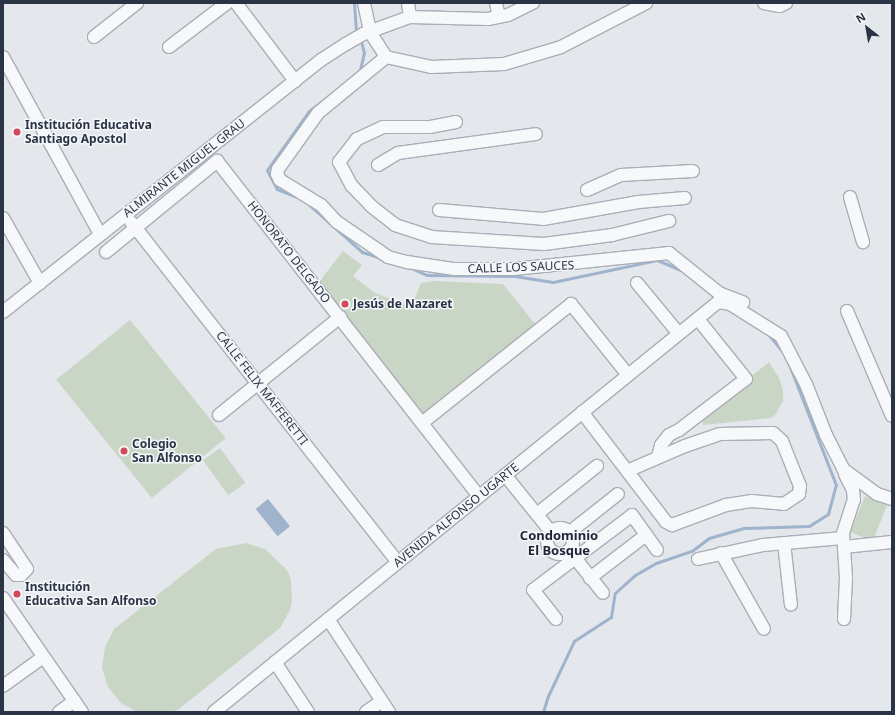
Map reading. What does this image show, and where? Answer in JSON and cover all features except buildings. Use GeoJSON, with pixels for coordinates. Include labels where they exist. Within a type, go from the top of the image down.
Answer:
{"type":"FeatureCollection","features":[{"type":"Feature","properties":{"kind":"street"},"geometry":{"type":"LineString","coordinates":[[94,37],[137,3]]}},
{"type":"Feature","properties":{"kind":"street"},"geometry":{"type":"LineString","coordinates":[[169,47],[227,3]]}},
{"type":"Feature","properties":{"kind":"street"},"geometry":{"type":"LineString","coordinates":[[236,3],[295,81]]}},
{"type":"Feature","properties":{"kind":"street"},"geometry":{"type":"LineString","coordinates":[[364,3],[370,32],[386,56],[431,67],[504,64],[561,47],[646,3]]}},
{"type":"Feature","properties":{"kind":"street"},"geometry":{"type":"LineString","coordinates":[[408,3],[410,17],[488,19],[500,17],[533,3]]}},
{"type":"Feature","properties":{"kind":"street"},"geometry":{"type":"LineString","coordinates":[[496,3],[500,17]]}},
{"type":"Feature","properties":{"kind":"street"},"geometry":{"type":"LineString","coordinates":[[764,3],[780,6],[786,3]]}},
{"type":"Feature","properties":{"kind":"street","name":"ALMIRANTE MIGUEL GRAU"},"geometry":{"type":"LineString","coordinates":[[3,312],[295,81],[346,44],[370,32],[410,17]]}},
{"type":"Feature","properties":{"kind":"street","name":"CALLE LOS SAUCES"},"geometry":{"type":"LineString","coordinates":[[386,56],[318,113],[278,168],[277,174],[280,180],[320,205],[337,222],[388,256],[454,269],[514,270],[669,253],[719,293],[745,303],[763,324]]}},
{"type":"Feature","properties":{"kind":"street"},"geometry":{"type":"LineString","coordinates":[[3,57],[100,234]]}},
{"type":"Feature","properties":{"kind":"street"},"geometry":{"type":"LineString","coordinates":[[456,122],[430,127],[383,127],[357,139],[340,162],[352,186],[371,206],[394,225],[431,237],[544,244],[612,235],[669,221]]}},
{"type":"Feature","properties":{"kind":"street"},"geometry":{"type":"LineString","coordinates":[[378,165],[398,153],[536,134]]}},
{"type":"Feature","properties":{"kind":"street","name":"HONORATO DELGADO"},"geometry":{"type":"LineString","coordinates":[[106,252],[217,161],[479,496]]}},
{"type":"Feature","properties":{"kind":"street"},"geometry":{"type":"LineString","coordinates":[[586,190],[621,175],[694,171]]}},
{"type":"Feature","properties":{"kind":"street"},"geometry":{"type":"LineString","coordinates":[[850,197],[863,242]]}},
{"type":"Feature","properties":{"kind":"street"},"geometry":{"type":"LineString","coordinates":[[439,210],[543,219],[638,202],[684,198]]}},
{"type":"Feature","properties":{"kind":"street","name":"CALLE FELIX MAFFERETTI"},"geometry":{"type":"LineString","coordinates":[[125,215],[398,562]]}},
{"type":"Feature","properties":{"kind":"street"},"geometry":{"type":"LineString","coordinates":[[3,218],[40,283]]}},
{"type":"Feature","properties":{"kind":"street"},"geometry":{"type":"LineString","coordinates":[[637,283],[679,334]]}},
{"type":"Feature","properties":{"kind":"street","name":"AVENIDA ALFONSO UGARTE"},"geometry":{"type":"LineString","coordinates":[[220,710],[275,662],[718,302],[730,304],[763,324]]}},
{"type":"Feature","properties":{"kind":"street"},"geometry":{"type":"LineString","coordinates":[[422,423],[571,304],[628,375]]}},
{"type":"Feature","properties":{"kind":"street"},"geometry":{"type":"LineString","coordinates":[[847,311],[892,416]]}},
{"type":"Feature","properties":{"kind":"street"},"geometry":{"type":"LineString","coordinates":[[219,415],[259,385],[340,317]]}},
{"type":"Feature","properties":{"kind":"street"},"geometry":{"type":"LineString","coordinates":[[658,457],[661,445],[669,435],[679,430],[746,379],[698,319]]}},
{"type":"Feature","properties":{"kind":"street"},"geometry":{"type":"LineString","coordinates":[[763,324],[781,336],[787,345],[853,490],[854,500],[844,542],[846,578],[844,619]]}},
{"type":"Feature","properties":{"kind":"street"},"geometry":{"type":"LineString","coordinates":[[582,412],[627,471],[666,522],[672,525],[726,505],[751,501],[784,504],[798,494],[800,486],[782,441],[773,433],[720,434],[685,446],[627,471]]}},
{"type":"Feature","properties":{"kind":"street"},"geometry":{"type":"LineString","coordinates":[[679,430],[685,446]]}},
{"type":"Feature","properties":{"kind":"street"},"geometry":{"type":"LineString","coordinates":[[536,514],[597,466]]}},
{"type":"Feature","properties":{"kind":"street"},"geometry":{"type":"LineString","coordinates":[[843,469],[877,494],[892,499]]}},
{"type":"Feature","properties":{"kind":"street"},"geometry":{"type":"LineString","coordinates":[[505,475],[551,532]]}},
{"type":"Feature","properties":{"kind":"street"},"geometry":{"type":"LineString","coordinates":[[570,532],[618,494]]}},
{"type":"Feature","properties":{"kind":"street"},"geometry":{"type":"LineString","coordinates":[[556,619],[533,590],[572,555],[632,515],[656,550]]}},
{"type":"Feature","properties":{"kind":"street"},"geometry":{"type":"LineString","coordinates":[[551,532],[562,528],[570,532],[574,539],[572,555],[602,593]]}},
{"type":"Feature","properties":{"kind":"street"},"geometry":{"type":"LineString","coordinates":[[551,532],[548,545],[553,552],[572,555]]}},
{"type":"Feature","properties":{"kind":"street"},"geometry":{"type":"LineString","coordinates":[[3,533],[27,569],[21,575],[16,575],[3,560]]}},
{"type":"Feature","properties":{"kind":"street"},"geometry":{"type":"LineString","coordinates":[[590,578],[646,535]]}},
{"type":"Feature","properties":{"kind":"street"},"geometry":{"type":"LineString","coordinates":[[698,559],[721,553],[784,543],[892,542]]}},
{"type":"Feature","properties":{"kind":"street"},"geometry":{"type":"LineString","coordinates":[[784,543],[791,605]]}},
{"type":"Feature","properties":{"kind":"street"},"geometry":{"type":"LineString","coordinates":[[721,553],[764,629]]}},
{"type":"Feature","properties":{"kind":"street"},"geometry":{"type":"LineString","coordinates":[[3,598],[82,712]]}},
{"type":"Feature","properties":{"kind":"street"},"geometry":{"type":"LineString","coordinates":[[328,619],[389,712]]}},
{"type":"Feature","properties":{"kind":"street"},"geometry":{"type":"LineString","coordinates":[[3,686],[43,657]]}},
{"type":"Feature","properties":{"kind":"street"},"geometry":{"type":"LineString","coordinates":[[275,662],[308,712]]}},
{"type":"Feature","properties":{"kind":"street"},"geometry":{"type":"LineString","coordinates":[[59,712],[74,700]]}},
{"type":"Feature","properties":{"kind":"street"},"geometry":{"type":"LineString","coordinates":[[366,712],[382,701]]}},
{"type":"Feature","properties":{"kind":"green space"},"geometry":{"type":"Polygon","coordinates":[[[343,251],[362,265],[353,276],[375,293],[411,307],[421,283],[434,281],[503,284],[535,324],[424,415],[319,282],[343,251]]]}},
{"type":"Feature","properties":{"kind":"green space"},"geometry":{"type":"Polygon","coordinates":[[[130,320],[226,438],[152,498],[56,380],[130,320]]]}},
{"type":"Feature","properties":{"kind":"green space"},"geometry":{"type":"Polygon","coordinates":[[[769,362],[779,378],[783,390],[783,401],[775,415],[771,418],[703,425],[703,416],[769,362]]]}},
{"type":"Feature","properties":{"kind":"green space"},"geometry":{"type":"Polygon","coordinates":[[[220,448],[245,483],[228,495],[203,460],[220,448]]]}},
{"type":"Feature","properties":{"kind":"green space"},"geometry":{"type":"Polygon","coordinates":[[[865,496],[887,505],[873,541],[850,532],[865,496]]]}},
{"type":"Feature","properties":{"kind":"green space"},"geometry":{"type":"Polygon","coordinates":[[[246,543],[265,549],[287,570],[291,580],[292,600],[290,610],[280,628],[179,709],[171,712],[137,712],[121,703],[108,687],[102,668],[105,647],[114,629],[216,549],[246,543]]]}},
{"type":"Feature","properties":{"kind":"water"},"geometry":{"type":"Polygon","coordinates":[[[268,499],[290,526],[278,536],[256,509],[268,499]]]}},
{"type":"Feature","properties":{"kind":"waterway"},"geometry":{"type":"LineString","coordinates":[[354,3],[356,32]]}},
{"type":"Feature","properties":{"kind":"waterway"},"geometry":{"type":"LineString","coordinates":[[359,74],[364,53],[361,41]]}},
{"type":"Feature","properties":{"kind":"waterway"},"geometry":{"type":"LineString","coordinates":[[297,197],[277,189],[267,170],[309,111],[334,92]]}},
{"type":"Feature","properties":{"kind":"waterway"},"geometry":{"type":"LineString","coordinates":[[307,203],[362,252],[381,258]]}},
{"type":"Feature","properties":{"kind":"waterway"},"geometry":{"type":"LineString","coordinates":[[411,268],[427,275],[515,276],[553,282],[657,260],[685,272]]}},
{"type":"Feature","properties":{"kind":"waterway"},"geometry":{"type":"LineString","coordinates":[[769,335],[783,352]]}},
{"type":"Feature","properties":{"kind":"waterway"},"geometry":{"type":"LineString","coordinates":[[543,712],[548,696],[574,641],[611,617],[615,593],[635,575],[656,563],[693,550],[709,538],[745,528],[809,526],[828,514],[836,485],[788,362]]}},
{"type":"Feature","properties":{"kind":"place","name":"Institución Educativa Santiago Apostol"},"geometry":{"type":"Point","coordinates":[17,132]}},
{"type":"Feature","properties":{"kind":"place","name":"Jesús de Nazaret"},"geometry":{"type":"Point","coordinates":[345,304]}},
{"type":"Feature","properties":{"kind":"place","name":"Colegio San Alfonso"},"geometry":{"type":"Point","coordinates":[124,451]}},
{"type":"Feature","properties":{"kind":"place","name":"Institución Educativa San Alfonso"},"geometry":{"type":"Point","coordinates":[17,594]}},
{"type":"Feature","properties":{"kind":"district","name":"Condominio El Bosque"},"geometry":{"type":"Point","coordinates":[559,544]}}]}
